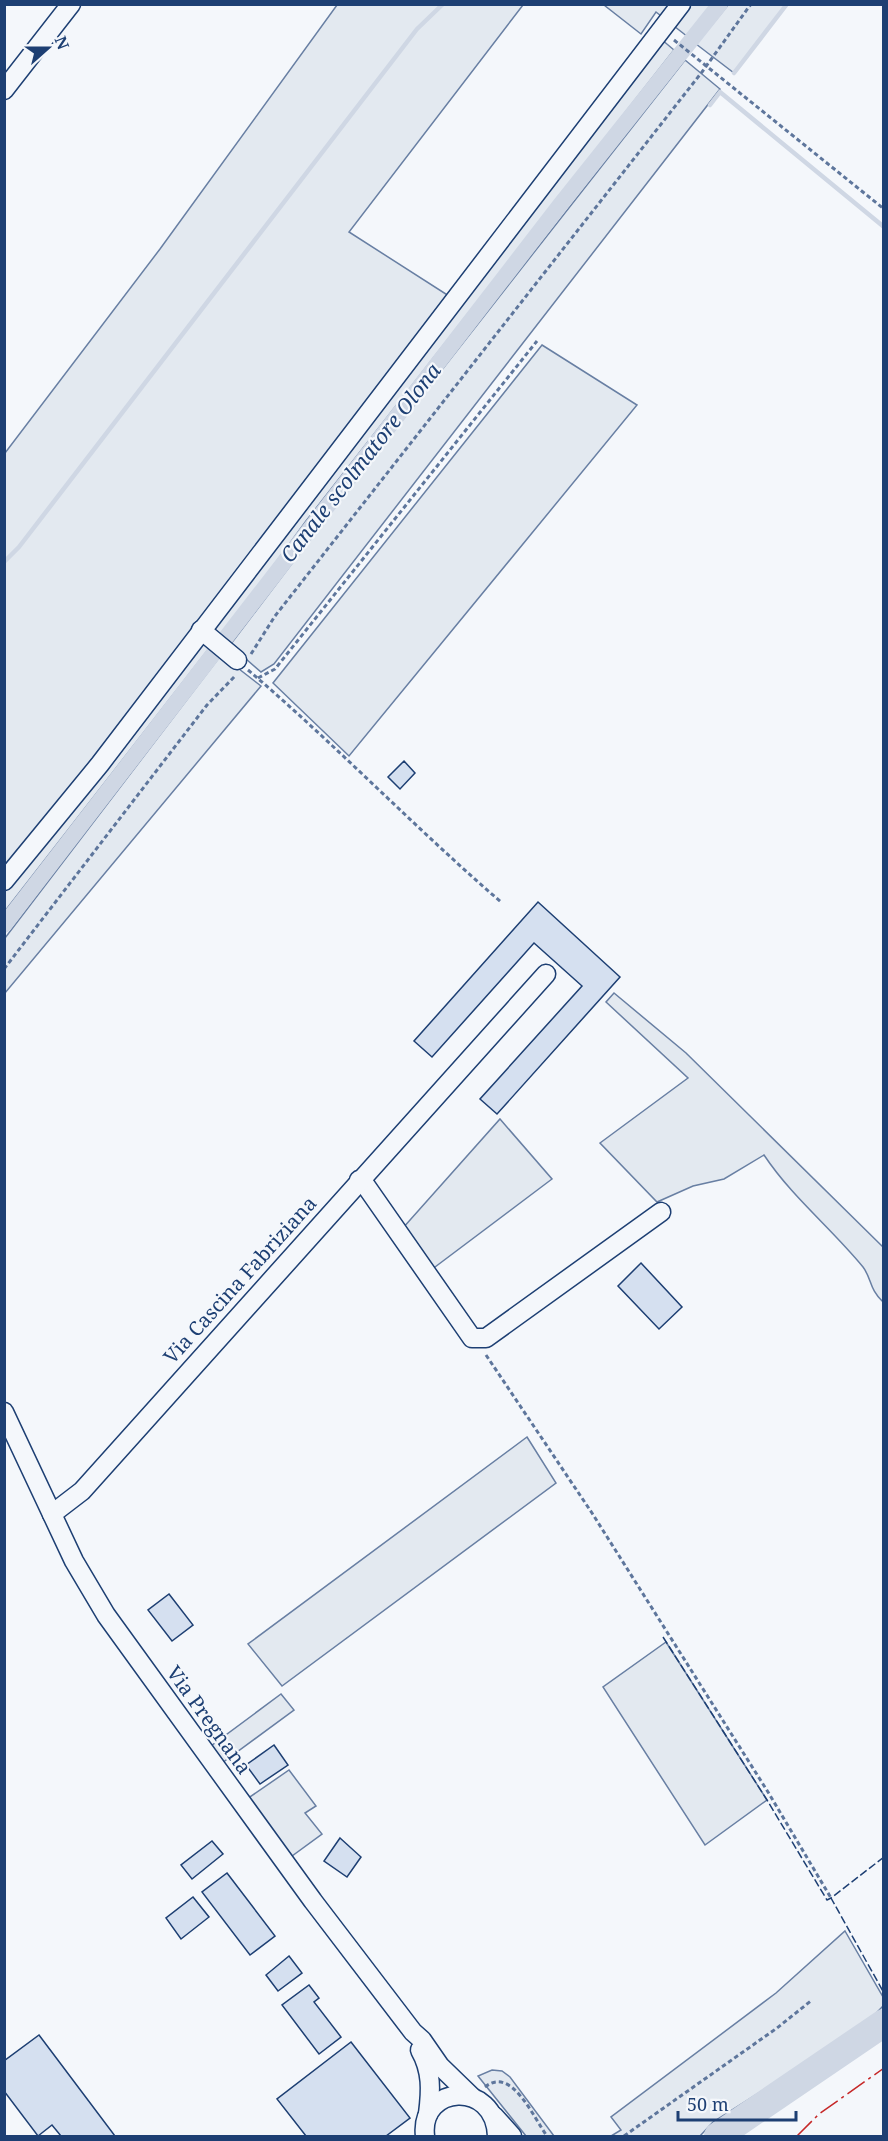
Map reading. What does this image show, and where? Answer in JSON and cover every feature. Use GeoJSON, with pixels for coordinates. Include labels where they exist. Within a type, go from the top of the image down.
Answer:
{"type":"FeatureCollection","features":[{"type":"Feature","properties":{"kind":"street"},"geometry":{"type":"LineString","coordinates":[[4,90],[70,4]]}},
{"type":"Feature","properties":{"kind":"street"},"geometry":{"type":"LineString","coordinates":[[4,881],[100,764],[681,4]]}},
{"type":"Feature","properties":{"kind":"street"},"geometry":{"type":"LineString","coordinates":[[201,631],[242,664]]}},
{"type":"Feature","properties":{"kind":"street","name":"Via Cascina Fabriziana"},"geometry":{"type":"LineString","coordinates":[[52,1514],[82,1491],[546,974]]}},
{"type":"Feature","properties":{"kind":"street"},"geometry":{"type":"LineString","coordinates":[[359,1180],[366,1186],[472,1338],[486,1338],[661,1212]]}},
{"type":"Feature","properties":{"kind":"street","name":"Via Pregnana"},"geometry":{"type":"LineString","coordinates":[[4,1412],[74,1562],[106,1615],[313,1901],[413,2032],[422,2040],[440,2066],[494,2116]]}},
{"type":"Feature","properties":{"kind":"street","name":"Via Pregnana"},"geometry":{"type":"LineString","coordinates":[[413,2032],[429,2074],[431,2087],[424,2136]]}},
{"type":"Feature","properties":{"kind":"street"},"geometry":{"type":"LineString","coordinates":[[428,2114],[434,2105],[451,2096],[476,2098]]}},
{"type":"Feature","properties":{"kind":"street"},"geometry":{"type":"LineString","coordinates":[[494,2116],[497,2136]]}},
{"type":"Feature","properties":{"kind":"street"},"geometry":{"type":"LineString","coordinates":[[494,2116],[512,2136]]}},
{"type":"Feature","properties":{"kind":"path"},"geometry":{"type":"LineString","coordinates":[[4,969],[751,4]]}},
{"type":"Feature","properties":{"kind":"path"},"geometry":{"type":"LineString","coordinates":[[668,36],[884,209]]}},
{"type":"Feature","properties":{"kind":"path"},"geometry":{"type":"LineString","coordinates":[[258,678],[275,669],[537,341]]}},
{"type":"Feature","properties":{"kind":"path"},"geometry":{"type":"LineString","coordinates":[[242,664],[343,755],[431,841],[501,902]]}},
{"type":"Feature","properties":{"kind":"path"},"geometry":{"type":"LineString","coordinates":[[472,1338],[488,1356],[592,1514],[768,1792],[831,1898]]}},
{"type":"Feature","properties":{"kind":"path"},"geometry":{"type":"LineString","coordinates":[[624,2136],[777,2028],[812,2000]]}},
{"type":"Feature","properties":{"kind":"path"},"geometry":{"type":"LineString","coordinates":[[476,2098],[492,2082],[501,2081],[508,2084],[516,2090],[547,2136]]}},
{"type":"Feature","properties":{"kind":"shaded area"},"geometry":{"type":"Polygon","coordinates":[[[337,5],[523,5],[349,232],[449,296],[5,869],[5,453],[160,249],[337,5]]]}},
{"type":"Feature","properties":{"kind":"shaded area"},"geometry":{"type":"Polygon","coordinates":[[[604,5],[713,5],[688,37],[656,12],[641,34],[604,5]]]}},
{"type":"Feature","properties":{"kind":"shaded area"},"geometry":{"type":"Polygon","coordinates":[[[728,5],[787,5],[734,73],[696,44],[728,5]]]}},
{"type":"Feature","properties":{"kind":"shaded area"},"geometry":{"type":"Polygon","coordinates":[[[661,39],[674,50],[306,521],[222,636],[209,627],[661,39]]]}},
{"type":"Feature","properties":{"kind":"shaded area"},"geometry":{"type":"Polygon","coordinates":[[[685,60],[720,89],[274,664],[261,672],[230,645],[353,483],[685,60]]]}},
{"type":"Feature","properties":{"kind":"shaded area"},"geometry":{"type":"Polygon","coordinates":[[[542,345],[637,405],[349,756],[273,683],[542,345]]]}},
{"type":"Feature","properties":{"kind":"shaded area"},"geometry":{"type":"Polygon","coordinates":[[[201,637],[211,646],[5,911],[5,891],[72,808],[201,637]]]}},
{"type":"Feature","properties":{"kind":"shaded area"},"geometry":{"type":"Polygon","coordinates":[[[221,655],[261,686],[5,993],[5,938],[221,655]]]}},
{"type":"Feature","properties":{"kind":"shaded area"},"geometry":{"type":"Polygon","coordinates":[[[614,993],[686,1053],[883,1247],[883,1302],[875,1293],[863,1267],[799,1199],[764,1155],[724,1179],[693,1186],[657,1202],[600,1143],[688,1078],[606,1002],[614,993]]]}},
{"type":"Feature","properties":{"kind":"shaded area"},"geometry":{"type":"Polygon","coordinates":[[[500,1119],[552,1179],[431,1270],[402,1229],[500,1119]]]}},
{"type":"Feature","properties":{"kind":"shaded area"},"geometry":{"type":"Polygon","coordinates":[[[527,1437],[556,1483],[282,1686],[248,1644],[527,1437]]]}},
{"type":"Feature","properties":{"kind":"shaded area"},"geometry":{"type":"Polygon","coordinates":[[[666,1642],[767,1800],[705,1845],[603,1687],[666,1642]]]}},
{"type":"Feature","properties":{"kind":"shaded area"},"geometry":{"type":"Polygon","coordinates":[[[281,1694],[294,1710],[222,1763],[211,1746],[281,1694]]]}},
{"type":"Feature","properties":{"kind":"shaded area"},"geometry":{"type":"Polygon","coordinates":[[[289,1770],[316,1806],[305,1813],[322,1834],[292,1856],[247,1799],[289,1770]]]}},
{"type":"Feature","properties":{"kind":"shaded area"},"geometry":{"type":"Polygon","coordinates":[[[845,1931],[883,1997],[883,2006],[863,2027],[713,2122],[700,2136],[611,2136],[621,2130],[611,2117],[776,1993],[845,1931]]]}},
{"type":"Feature","properties":{"kind":"shaded area"},"geometry":{"type":"Polygon","coordinates":[[[492,2070],[502,2071],[510,2077],[554,2136],[526,2136],[478,2076],[492,2070]]]}},
{"type":"Feature","properties":{"kind":"building"},"geometry":{"type":"Polygon","coordinates":[[[404,761],[415,773],[400,789],[388,777],[404,761]]]}},
{"type":"Feature","properties":{"kind":"building"},"geometry":{"type":"Polygon","coordinates":[[[538,902],[620,977],[497,1114],[480,1099],[582,986],[534,943],[432,1057],[414,1041],[538,902]]]}},
{"type":"Feature","properties":{"kind":"building"},"geometry":{"type":"Polygon","coordinates":[[[641,1263],[682,1307],[659,1329],[618,1286],[641,1263]]]}},
{"type":"Feature","properties":{"kind":"building"},"geometry":{"type":"Polygon","coordinates":[[[169,1594],[193,1625],[172,1641],[148,1610],[169,1594]]]}},
{"type":"Feature","properties":{"kind":"building"},"geometry":{"type":"Polygon","coordinates":[[[274,1745],[288,1765],[260,1784],[246,1765],[274,1745]]]}},
{"type":"Feature","properties":{"kind":"building"},"geometry":{"type":"Polygon","coordinates":[[[340,1838],[361,1857],[347,1877],[324,1861],[340,1838]]]}},
{"type":"Feature","properties":{"kind":"building"},"geometry":{"type":"Polygon","coordinates":[[[212,1841],[223,1854],[192,1879],[181,1865],[212,1841]]]}},
{"type":"Feature","properties":{"kind":"building"},"geometry":{"type":"Polygon","coordinates":[[[227,1873],[275,1936],[250,1955],[202,1892],[227,1873]]]}},
{"type":"Feature","properties":{"kind":"building"},"geometry":{"type":"Polygon","coordinates":[[[193,1897],[209,1917],[181,1939],[166,1918],[193,1897]]]}},
{"type":"Feature","properties":{"kind":"building"},"geometry":{"type":"Polygon","coordinates":[[[289,1956],[302,1973],[278,1991],[266,1975],[289,1956]]]}},
{"type":"Feature","properties":{"kind":"building"},"geometry":{"type":"Polygon","coordinates":[[[309,1985],[319,1998],[314,2002],[341,2037],[319,2054],[282,2005],[309,1985]]]}},
{"type":"Feature","properties":{"kind":"building"},"geometry":{"type":"Polygon","coordinates":[[[39,2035],[115,2136],[61,2136],[52,2125],[38,2136],[4,2091],[4,2061],[39,2035]]]}},
{"type":"Feature","properties":{"kind":"building"},"geometry":{"type":"Polygon","coordinates":[[[351,2042],[410,2118],[386,2136],[306,2136],[277,2099],[351,2042]]]}},
{"type":"Feature","properties":{"kind":"waterway"},"geometry":{"type":"LineString","coordinates":[[4,562],[19,547],[417,29],[443,4]]}},
{"type":"Feature","properties":{"kind":"waterway","name":"Canale scolmatore Olona"},"geometry":{"type":"LineString","coordinates":[[4,925],[560,205],[720,4]]}},
{"type":"Feature","properties":{"kind":"waterway"},"geometry":{"type":"LineString","coordinates":[[734,73],[787,4]]}},
{"type":"Feature","properties":{"kind":"waterway"},"geometry":{"type":"LineString","coordinates":[[710,105],[720,92],[884,227]]}},
{"type":"Feature","properties":{"kind":"waterway"},"geometry":{"type":"LineString","coordinates":[[718,2136],[884,2023]]}},
{"type":"Feature","properties":{"kind":"fence"},"geometry":{"type":"LineString","coordinates":[[663,1637],[767,1800],[827,1900],[831,1898]]}},
{"type":"Feature","properties":{"kind":"fence"},"geometry":{"type":"LineString","coordinates":[[884,1857],[831,1898],[884,1993]]}},
{"type":"Feature","properties":{"kind":"power"},"geometry":{"type":"LineString","coordinates":[[797,2136],[819,2114],[884,2068]]}}]}
